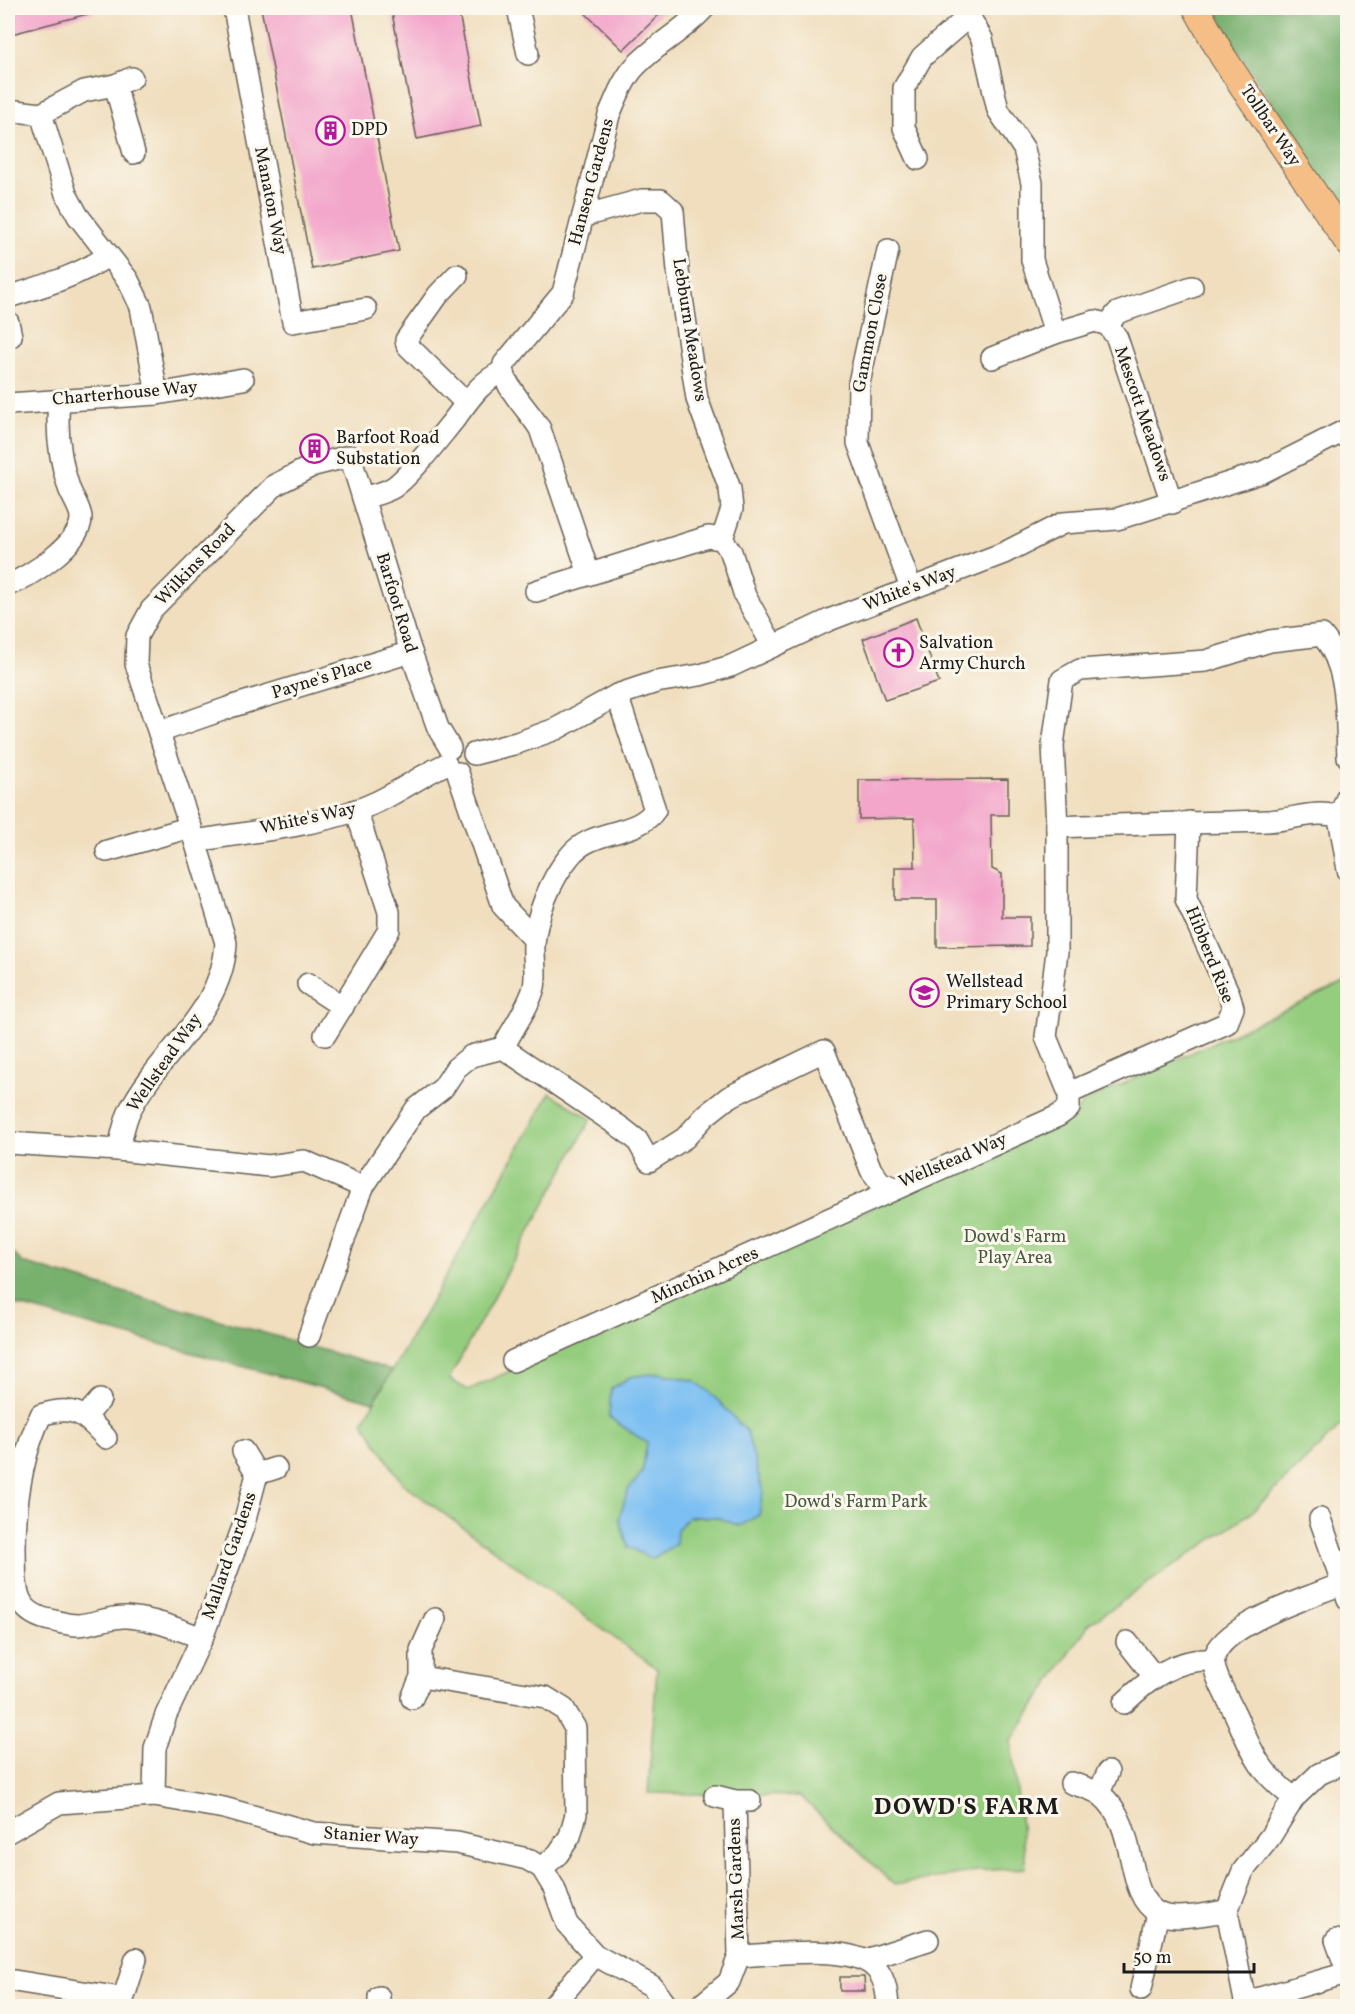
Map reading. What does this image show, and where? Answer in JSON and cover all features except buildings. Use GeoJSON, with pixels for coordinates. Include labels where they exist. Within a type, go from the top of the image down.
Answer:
{"type":"FeatureCollection","features":[{"type":"Feature","properties":{"kind":"main road","name":"Tollbar Way"},"geometry":{"type":"LineString","coordinates":[[1196,8],[1223,57],[1347,243]]}},
{"type":"Feature","properties":{"kind":"street","name":"Manaton Way"},"geometry":{"type":"LineString","coordinates":[[234,8],[293,322],[366,309]]}},
{"type":"Feature","properties":{"kind":"street"},"geometry":{"type":"LineString","coordinates":[[518,8],[528,54]]}},
{"type":"Feature","properties":{"kind":"street","name":"Hansen Gardens"},"geometry":{"type":"LineString","coordinates":[[363,498],[387,490],[400,481],[455,419],[465,402],[493,376],[502,372],[504,364],[563,293],[609,115],[618,93],[632,69],[691,23],[704,8]]}},
{"type":"Feature","properties":{"kind":"street"},"geometry":{"type":"LineString","coordinates":[[918,159],[904,128],[904,88],[922,57],[975,12],[998,110],[1024,149],[1032,183],[1032,260],[1055,333]]}},
{"type":"Feature","properties":{"kind":"street"},"geometry":{"type":"LineString","coordinates":[[8,110],[41,114],[84,91],[124,82],[134,153]]}},
{"type":"Feature","properties":{"kind":"street"},"geometry":{"type":"LineString","coordinates":[[41,114],[66,194],[78,216],[128,280],[141,307],[157,394]]}},
{"type":"Feature","properties":{"kind":"street","name":"Lebburn Meadows"},"geometry":{"type":"LineString","coordinates":[[583,216],[642,200],[661,200],[673,212],[678,271],[697,399],[730,489],[732,509],[722,539]]}},
{"type":"Feature","properties":{"kind":"street","name":"Gammon Close"},"geometry":{"type":"LineString","coordinates":[[888,250],[859,382],[858,443],[911,588]]}},
{"type":"Feature","properties":{"kind":"street"},"geometry":{"type":"LineString","coordinates":[[8,297],[60,281],[86,270],[108,256]]}},
{"type":"Feature","properties":{"kind":"street"},"geometry":{"type":"LineString","coordinates":[[457,275],[438,295],[406,340],[407,345],[465,402]]}},
{"type":"Feature","properties":{"kind":"street","name":"Mescott Meadows"},"geometry":{"type":"LineString","coordinates":[[1108,325],[1117,313],[1192,287]]}},
{"type":"Feature","properties":{"kind":"street","name":"Mescott Meadows"},"geometry":{"type":"LineString","coordinates":[[992,358],[1055,333],[1095,321],[1108,325],[1116,338],[1172,503]]}},
{"type":"Feature","properties":{"kind":"street"},"geometry":{"type":"LineString","coordinates":[[502,372],[504,380],[532,413],[540,429],[589,574]]}},
{"type":"Feature","properties":{"kind":"street","name":"Charterhouse Way"},"geometry":{"type":"LineString","coordinates":[[8,404],[157,394],[243,379]]}},
{"type":"Feature","properties":{"kind":"street"},"geometry":{"type":"LineString","coordinates":[[8,585],[51,560],[77,532],[81,517],[69,490],[56,430],[59,401]]}},
{"type":"Feature","properties":{"kind":"street","name":"White's Way"},"geometry":{"type":"LineString","coordinates":[[107,851],[193,834],[356,810],[392,796],[422,776],[451,761],[464,772],[472,766],[474,753],[517,743],[556,729],[618,695],[656,682],[700,675],[731,666],[772,646],[911,588],[1004,554],[1064,523],[1117,519],[1172,503],[1263,472],[1347,429]]}},
{"type":"Feature","properties":{"kind":"street","name":"Barfoot Road"},"geometry":{"type":"LineString","coordinates":[[350,456],[411,652],[503,906],[534,939]]}},
{"type":"Feature","properties":{"kind":"street","name":"Wilkins Road"},"geometry":{"type":"LineString","coordinates":[[193,834],[136,664],[137,636],[151,610],[275,485],[314,465],[350,456]]}},
{"type":"Feature","properties":{"kind":"street"},"geometry":{"type":"LineString","coordinates":[[536,591],[708,537],[722,539],[731,552],[745,596],[772,646]]}},
{"type":"Feature","properties":{"kind":"street"},"geometry":{"type":"LineString","coordinates":[[1068,1093],[1046,1037],[1057,952],[1057,827],[1053,745],[1062,680],[1080,670],[1206,661],[1270,641],[1322,634],[1334,649],[1341,675],[1347,757]]}},
{"type":"Feature","properties":{"kind":"street","name":"Payne's Place"},"geometry":{"type":"LineString","coordinates":[[159,732],[230,707],[411,652]]}},
{"type":"Feature","properties":{"kind":"street"},"geometry":{"type":"LineString","coordinates":[[309,1335],[363,1187],[416,1109],[443,1088],[456,1068],[471,1056],[503,1048],[534,987],[534,939],[541,912],[556,876],[570,855],[593,838],[637,826],[649,819],[655,810],[618,695]]}},
{"type":"Feature","properties":{"kind":"street"},"geometry":{"type":"LineString","coordinates":[[1347,795],[1340,818],[1347,870]]}},
{"type":"Feature","properties":{"kind":"street"},"geometry":{"type":"LineString","coordinates":[[325,1035],[389,930],[389,912],[356,810]]}},
{"type":"Feature","properties":{"kind":"street"},"geometry":{"type":"LineString","coordinates":[[1057,827],[1271,821],[1314,813],[1340,818]]}},
{"type":"Feature","properties":{"kind":"street","name":"Hibberd Rise"},"geometry":{"type":"LineString","coordinates":[[1068,1093],[1227,1023],[1233,1008],[1229,994],[1186,898],[1189,822]]}},
{"type":"Feature","properties":{"kind":"street","name":"Wellstead Way"},"geometry":{"type":"LineString","coordinates":[[118,1150],[129,1111],[199,1017],[219,980],[225,959],[226,943],[193,834]]}},
{"type":"Feature","properties":{"kind":"street"},"geometry":{"type":"LineString","coordinates":[[308,984],[343,1007]]}},
{"type":"Feature","properties":{"kind":"street","name":"Wellstead Way"},"geometry":{"type":"LineString","coordinates":[[503,1048],[623,1129],[637,1140],[649,1161],[685,1138],[706,1115],[729,1097],[824,1050],[871,1170],[881,1184],[895,1188],[1058,1116],[1069,1108],[1068,1093]]}},
{"type":"Feature","properties":{"kind":"street"},"geometry":{"type":"LineString","coordinates":[[8,1143],[118,1150],[269,1166],[304,1161],[363,1187]]}},
{"type":"Feature","properties":{"kind":"street","name":"Minchin Acres"},"geometry":{"type":"LineString","coordinates":[[513,1361],[844,1214],[895,1188]]}},
{"type":"Feature","properties":{"kind":"street"},"geometry":{"type":"LineString","coordinates":[[100,1400],[86,1416],[106,1438]]}},
{"type":"Feature","properties":{"kind":"street","name":"Mallard Gardens"},"geometry":{"type":"LineString","coordinates":[[86,1416],[62,1408],[41,1414],[34,1430],[15,1512],[16,1574],[20,1602],[27,1612],[39,1618],[76,1625],[126,1617],[163,1623],[202,1638]]}},
{"type":"Feature","properties":{"kind":"street","name":"Mallard Gardens"},"geometry":{"type":"LineString","coordinates":[[154,1796],[155,1748],[166,1715],[202,1638],[243,1527],[267,1471],[243,1451]]}},
{"type":"Feature","properties":{"kind":"street"},"geometry":{"type":"LineString","coordinates":[[1294,1798],[1259,1767],[1218,1677],[1214,1660],[1223,1642],[1244,1626],[1344,1591],[1320,1519]]}},
{"type":"Feature","properties":{"kind":"street"},"geometry":{"type":"LineString","coordinates":[[412,1698],[421,1677],[422,1650],[435,1619]]}},
{"type":"Feature","properties":{"kind":"street"},"geometry":{"type":"LineString","coordinates":[[1127,1642],[1153,1675]]}},
{"type":"Feature","properties":{"kind":"street"},"geometry":{"type":"LineString","coordinates":[[1124,1703],[1153,1675],[1197,1658],[1214,1660]]}},
{"type":"Feature","properties":{"kind":"street"},"geometry":{"type":"LineString","coordinates":[[421,1677],[545,1697],[564,1709],[575,1728],[576,1814],[570,1836],[558,1854],[542,1868],[554,1888],[567,1923],[595,1955],[652,1986],[667,2007]]}},
{"type":"Feature","properties":{"kind":"street"},"geometry":{"type":"LineString","coordinates":[[1336,1940],[1347,1973],[1246,2004],[1227,1911],[1243,1871],[1270,1837],[1294,1798],[1319,1774],[1347,1761]]}},
{"type":"Feature","properties":{"kind":"street"},"geometry":{"type":"LineString","coordinates":[[1099,1793],[1108,1772]]}},
{"type":"Feature","properties":{"kind":"street"},"geometry":{"type":"LineString","coordinates":[[1071,1783],[1099,1793],[1115,1809],[1124,1825],[1137,1885],[1146,1902],[1158,1913],[1177,1916],[1227,1911]]}},
{"type":"Feature","properties":{"kind":"street","name":"Stanier Way"},"geometry":{"type":"LineString","coordinates":[[9,1827],[59,1803],[154,1796],[224,1808],[314,1833],[457,1843],[527,1859],[542,1868]]}},
{"type":"Feature","properties":{"kind":"street","name":"Marsh Gardens"},"geometry":{"type":"LineString","coordinates":[[700,2007],[729,1982],[739,1956],[733,1800]]}},
{"type":"Feature","properties":{"kind":"street"},"geometry":{"type":"LineString","coordinates":[[1141,1989],[1158,1913]]}},
{"type":"Feature","properties":{"kind":"street"},"geometry":{"type":"LineString","coordinates":[[866,1960],[928,1940]]}},
{"type":"Feature","properties":{"kind":"street","name":"Marsh Gardens"},"geometry":{"type":"LineString","coordinates":[[739,1956],[837,1953],[866,1960]]}},
{"type":"Feature","properties":{"kind":"street"},"geometry":{"type":"LineString","coordinates":[[553,2007],[595,1955]]}},
{"type":"Feature","properties":{"kind":"street"},"geometry":{"type":"LineString","coordinates":[[8,1980],[121,2002],[136,1959]]}},
{"type":"Feature","properties":{"kind":"street"},"geometry":{"type":"LineString","coordinates":[[866,1960],[878,1970],[886,1987],[888,2007]]}},
{"type":"Feature","properties":{"kind":"green space"},"geometry":{"type":"Polygon","coordinates":[[[1215,8],[1347,8],[1347,220],[1235,46],[1215,8]]]}},
{"type":"Feature","properties":{"kind":"green space","name":"Dowd's Farm Park"},"geometry":{"type":"Polygon","coordinates":[[[1347,982],[1347,1420],[1252,1512],[1089,1624],[1011,1741],[1026,1868],[977,1871],[894,1885],[800,1796],[648,1793],[657,1669],[402,1483],[363,1422],[550,1093],[591,1119],[449,1379],[468,1390],[1074,1117],[1083,1102],[1347,982]]]}},
{"type":"Feature","properties":{"kind":"green space"},"geometry":{"type":"Polygon","coordinates":[[[8,1248],[23,1263],[392,1370],[374,1402],[8,1303],[8,1248]]]}},
{"type":"Feature","properties":{"kind":"water"},"geometry":{"type":"Polygon","coordinates":[[[660,1373],[695,1381],[712,1394],[747,1432],[763,1492],[759,1515],[740,1526],[716,1517],[688,1517],[677,1530],[676,1544],[652,1559],[628,1547],[619,1518],[628,1490],[642,1473],[647,1443],[609,1417],[611,1389],[630,1377],[660,1373]]]}},
{"type":"Feature","properties":{"kind":"place","name":"DPD"},"geometry":{"type":"Point","coordinates":[330,130]}},
{"type":"Feature","properties":{"kind":"place","name":"Barfoot Road Substation"},"geometry":{"type":"Point","coordinates":[315,448]}},
{"type":"Feature","properties":{"kind":"place","name":"Salvation Army Church"},"geometry":{"type":"Point","coordinates":[898,653]}},
{"type":"Feature","properties":{"kind":"place","name":"Wellstead Primary School"},"geometry":{"type":"Point","coordinates":[925,992]}},
{"type":"Feature","properties":{"kind":"district","name":"DOWD'S FARM"},"geometry":{"type":"Point","coordinates":[967,1808]}},
{"type":"Feature","properties":{"kind":"park label","name":"Dowd's Farm Play Area"},"geometry":{"type":"Point","coordinates":[1015,1247]}}]}
